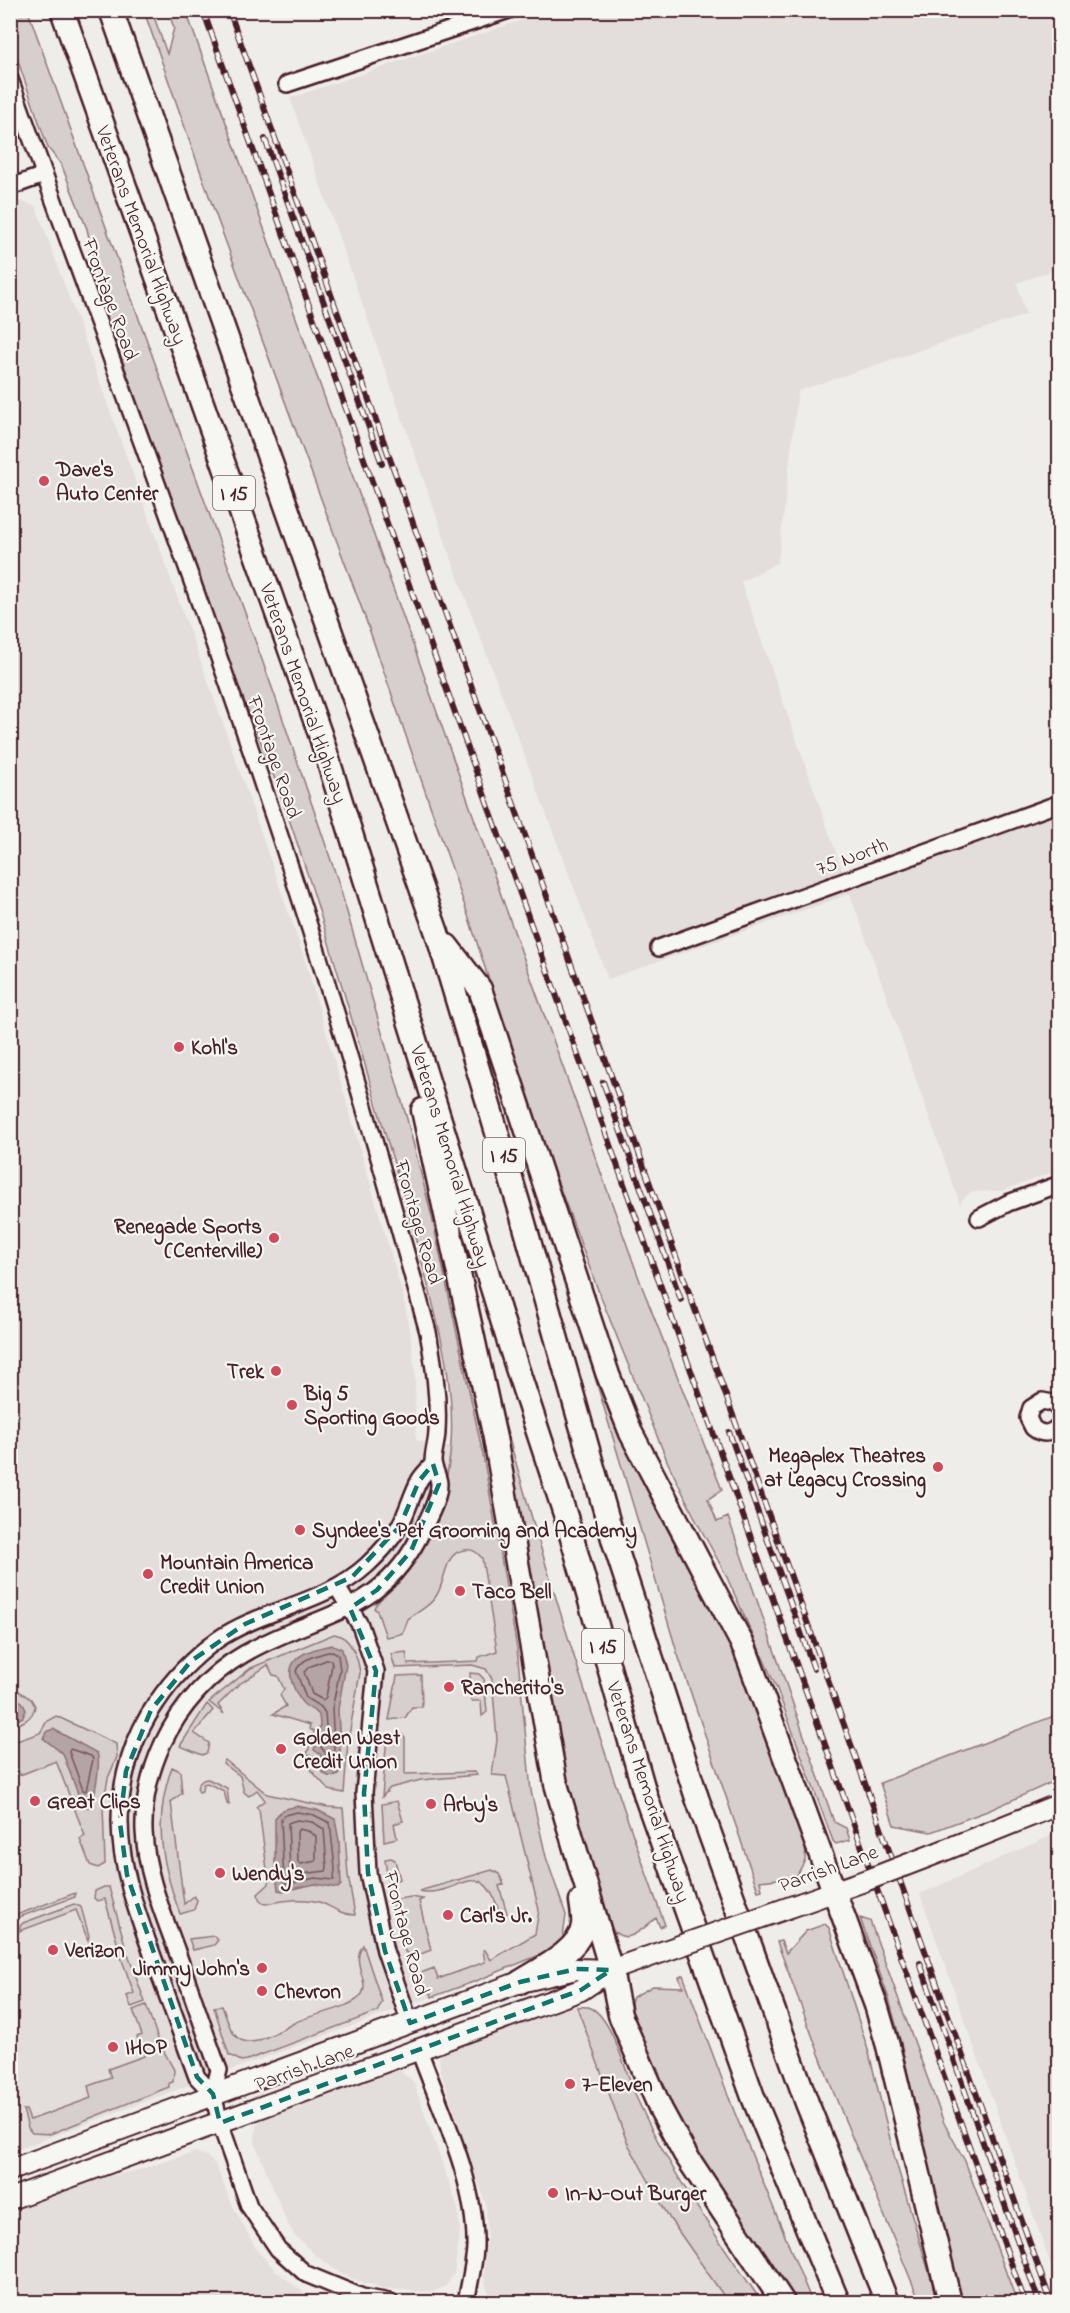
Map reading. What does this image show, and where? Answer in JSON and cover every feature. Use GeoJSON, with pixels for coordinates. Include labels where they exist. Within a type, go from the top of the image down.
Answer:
{"type":"FeatureCollection","features":[{"type":"Feature","properties":{"kind":"highway","name":"Veterans Memorial Highway"},"geometry":{"type":"LineString","coordinates":[[62,10],[320,734],[566,1517],[646,1797],[753,2097],[838,2302]]}},
{"type":"Feature","properties":{"kind":"highway","name":"Veterans Memorial Highway"},"geometry":{"type":"LineString","coordinates":[[111,10],[437,933],[520,1209],[614,1542],[697,1798],[807,2103],[888,2302]]}},
{"type":"Feature","properties":{"kind":"highway"},"geometry":{"type":"LineString","coordinates":[[437,933],[480,989],[608,1375],[641,1453],[745,1649],[876,2005],[950,2302]]}},
{"type":"Feature","properties":{"kind":"highway"},"geometry":{"type":"LineString","coordinates":[[396,979],[495,1438],[559,1795],[611,1970],[620,2015],[661,2110],[685,2154],[783,2302]]}},
{"type":"Feature","properties":{"kind":"highway"},"geometry":{"type":"LineString","coordinates":[[520,1982],[568,1951],[577,1941],[584,1927],[581,1900],[555,1826],[542,1768],[546,1729]]}},
{"type":"Feature","properties":{"kind":"main road","name":"Parrish Lane"},"geometry":{"type":"LineString","coordinates":[[10,2199],[581,1990],[611,1970],[867,1880],[1059,1804]]}},
{"type":"Feature","properties":{"kind":"main road","name":"Parrish Lane"},"geometry":{"type":"LineString","coordinates":[[10,2170],[520,1982],[576,1969],[611,1970]]}},
{"type":"Feature","properties":{"kind":"street"},"geometry":{"type":"LineString","coordinates":[[287,84],[509,10]]}},
{"type":"Feature","properties":{"kind":"street","name":"Frontage Road"},"geometry":{"type":"LineString","coordinates":[[10,79],[262,783],[346,1047],[428,1332],[438,1390],[433,1464],[439,1484],[426,1522],[401,1565],[377,1590],[350,1608]]}},
{"type":"Feature","properties":{"kind":"street"},"geometry":{"type":"LineString","coordinates":[[10,187],[44,175]]}},
{"type":"Feature","properties":{"kind":"street","name":"75 North"},"geometry":{"type":"LineString","coordinates":[[659,948],[1059,802]]}},
{"type":"Feature","properties":{"kind":"street"},"geometry":{"type":"LineString","coordinates":[[979,1218],[1008,1203],[1059,1184]]}},
{"type":"Feature","properties":{"kind":"street"},"geometry":{"type":"LineString","coordinates":[[1058,1427],[1046,1433],[1038,1432],[1029,1423],[1029,1413],[1035,1404],[1042,1401],[1053,1403],[1059,1411]]}},
{"type":"Feature","properties":{"kind":"street","name":"Frontage Road"},"geometry":{"type":"LineString","coordinates":[[410,2023],[385,1951],[368,1873],[364,1793],[376,1671],[360,1625],[337,1587],[366,1566],[390,1540],[407,1511],[419,1481],[433,1464]]}},
{"type":"Feature","properties":{"kind":"street"},"geometry":{"type":"LineString","coordinates":[[213,2094],[197,2077],[145,1935],[127,1875],[120,1823],[126,1771],[136,1740],[151,1710],[191,1661],[216,1641],[245,1624],[337,1587]]}},
{"type":"Feature","properties":{"kind":"street"},"geometry":{"type":"LineString","coordinates":[[350,1608],[259,1646],[233,1660],[213,1676],[175,1720],[160,1750],[149,1781],[144,1814],[149,1867],[158,1900],[219,2070],[213,2094],[220,2123],[249,2206],[278,2249],[306,2274],[362,2297],[390,2302]]}},
{"type":"Feature","properties":{"kind":"street"},"geometry":{"type":"LineString","coordinates":[[419,2050],[461,2166],[472,2212],[475,2249],[466,2302]]}},
{"type":"Feature","properties":{"kind":"highlighted area"},"geometry":{"type":"Polygon","coordinates":[[[433,1464],[439,1484],[411,1551],[377,1590],[350,1608],[376,1671],[364,1793],[368,1873],[385,1951],[410,2023],[520,1982],[576,1969],[611,1970],[581,1990],[220,2123],[213,2094],[197,2077],[127,1875],[120,1823],[126,1771],[151,1710],[191,1661],[245,1624],[352,1577],[400,1526],[419,1481],[433,1464]]]}},
{"type":"Feature","properties":{"kind":"shaded area"},"geometry":{"type":"Polygon","coordinates":[[[10,11],[28,11],[275,696],[338,881],[407,1119],[432,1217],[483,1455],[517,1648],[531,1791],[546,1857],[566,1915],[563,1937],[549,1951],[432,1997],[431,1993],[418,1989],[413,1976],[434,1968],[438,1979],[485,1962],[483,1950],[491,1960],[535,1934],[539,1910],[506,1776],[492,1775],[497,1740],[492,1679],[486,1669],[472,1665],[395,1668],[391,1654],[406,1652],[408,1664],[478,1661],[479,1657],[497,1651],[482,1558],[475,1551],[468,1550],[458,1552],[452,1557],[434,1599],[408,1619],[404,1631],[400,1634],[386,1637],[374,1608],[401,1580],[418,1554],[432,1528],[441,1499],[448,1469],[452,1417],[441,1339],[401,1188],[299,848],[109,323],[87,229],[61,164],[48,148],[11,41],[10,11]]]}},
{"type":"Feature","properties":{"kind":"shaded area"},"geometry":{"type":"Polygon","coordinates":[[[144,11],[152,11],[167,54],[174,28],[168,11],[186,11],[641,1284],[722,1490],[708,1499],[717,1522],[728,1517],[834,1822],[846,1828],[850,1840],[836,1844],[833,1841],[777,1689],[725,1573],[668,1463],[598,1290],[533,1116],[469,918],[366,620],[214,210],[144,11]]]}},
{"type":"Feature","properties":{"kind":"shaded area"},"geometry":{"type":"Polygon","coordinates":[[[549,11],[1057,11],[1060,18],[1059,268],[1017,283],[1026,315],[798,391],[778,562],[741,582],[849,889],[849,885],[1059,808],[1059,1170],[1002,1191],[971,1192],[960,1204],[850,894],[608,979],[458,578],[290,98],[549,11]]]}},
{"type":"Feature","properties":{"kind":"shaded area"},"geometry":{"type":"Polygon","coordinates":[[[17,200],[36,206],[224,726],[305,960],[402,1292],[410,1329],[415,1372],[416,1440],[483,1455],[517,1648],[531,1791],[546,1857],[566,1915],[566,1923],[559,1943],[543,1954],[476,1981],[11,2152],[10,202],[17,200]]]}},
{"type":"Feature","properties":{"kind":"shaded area"},"geometry":{"type":"Polygon","coordinates":[[[571,1297],[627,1449],[653,1503],[732,1649],[758,1709],[806,1845],[805,1860],[796,1877],[760,1881],[762,1890],[758,1891],[676,1649],[571,1297]]]}},
{"type":"Feature","properties":{"kind":"shaded area"},"geometry":{"type":"Polygon","coordinates":[[[492,1378],[573,1653],[617,1789],[665,1925],[660,1927],[656,1918],[639,1932],[628,1937],[616,1933],[610,1927],[569,1807],[492,1378]]]}},
{"type":"Feature","properties":{"kind":"shaded area"},"geometry":{"type":"Polygon","coordinates":[[[334,1634],[345,1639],[353,1649],[360,1673],[348,1741],[344,1793],[329,1790],[310,1769],[313,1756],[307,1755],[314,1731],[309,1729],[310,1725],[273,1714],[286,1706],[280,1695],[284,1689],[278,1676],[273,1675],[268,1665],[238,1685],[218,1705],[224,1714],[209,1702],[251,1668],[334,1634]]]}},
{"type":"Feature","properties":{"kind":"shaded area"},"geometry":{"type":"Polygon","coordinates":[[[470,1673],[479,1674],[484,1679],[487,1712],[482,1716],[481,1701],[471,1701],[470,1673]]]}},
{"type":"Feature","properties":{"kind":"shaded area"},"geometry":{"type":"Polygon","coordinates":[[[421,1675],[422,1707],[412,1707],[405,1718],[389,1720],[397,1676],[421,1675]]]}},
{"type":"Feature","properties":{"kind":"shaded area"},"geometry":{"type":"Polygon","coordinates":[[[11,1686],[31,1699],[35,1706],[29,1717],[11,1727],[11,1686]]]}},
{"type":"Feature","properties":{"kind":"shaded area"},"geometry":{"type":"Polygon","coordinates":[[[207,1704],[213,1710],[194,1733],[209,1743],[207,1753],[202,1755],[180,1746],[207,1704]]]}},
{"type":"Feature","properties":{"kind":"shaded area"},"geometry":{"type":"Polygon","coordinates":[[[1059,1714],[1059,1779],[990,1810],[931,1832],[894,1825],[880,1783],[1059,1714]]]}},
{"type":"Feature","properties":{"kind":"shaded area"},"geometry":{"type":"Polygon","coordinates":[[[56,1716],[116,1744],[117,1757],[108,1778],[103,1806],[105,1864],[98,1868],[90,1865],[80,1839],[85,1836],[56,1761],[20,1775],[11,1759],[11,1743],[40,1733],[47,1721],[56,1716]]]}},
{"type":"Feature","properties":{"kind":"shaded area"},"geometry":{"type":"Polygon","coordinates":[[[401,1734],[405,1738],[405,1774],[475,1772],[477,1775],[421,1780],[390,1788],[382,1797],[387,1735],[401,1734]]]}},
{"type":"Feature","properties":{"kind":"shaded area"},"geometry":{"type":"Polygon","coordinates":[[[225,1760],[267,1794],[343,1808],[348,1875],[355,1915],[345,1914],[324,1904],[306,1900],[265,1904],[260,1901],[258,1894],[269,1884],[259,1810],[256,1807],[265,1800],[257,1790],[249,1796],[244,1792],[240,1776],[223,1763],[225,1760]]]}},
{"type":"Feature","properties":{"kind":"shaded area"},"geometry":{"type":"Polygon","coordinates":[[[172,1767],[180,1771],[182,1793],[171,1802],[184,1904],[194,1896],[197,1900],[194,1910],[180,1914],[164,1859],[161,1823],[166,1786],[172,1767]]]}},
{"type":"Feature","properties":{"kind":"shaded area"},"geometry":{"type":"Polygon","coordinates":[[[208,1779],[227,1788],[229,1805],[224,1791],[207,1783],[203,1784],[202,1791],[199,1792],[197,1788],[200,1783],[208,1779]]]}},
{"type":"Feature","properties":{"kind":"shaded area"},"geometry":{"type":"Polygon","coordinates":[[[397,1801],[403,1821],[394,1824],[397,1838],[384,1841],[382,1804],[397,1801]]]}},
{"type":"Feature","properties":{"kind":"shaded area"},"geometry":{"type":"Polygon","coordinates":[[[1059,1832],[1059,2288],[920,1894],[1059,1832]]]}},
{"type":"Feature","properties":{"kind":"shaded area"},"geometry":{"type":"Polygon","coordinates":[[[385,1859],[395,1860],[400,1879],[388,1883],[385,1859]]]}},
{"type":"Feature","properties":{"kind":"shaded area"},"geometry":{"type":"Polygon","coordinates":[[[492,1870],[499,1874],[504,1884],[499,1886],[507,1913],[504,1916],[500,1914],[485,1885],[476,1881],[433,1892],[419,1891],[492,1870]]]}},
{"type":"Feature","properties":{"kind":"shaded area"},"geometry":{"type":"Polygon","coordinates":[[[109,1887],[127,1952],[145,2002],[131,2007],[127,1996],[134,1993],[105,1899],[97,1901],[94,1898],[95,1891],[109,1887]]]}},
{"type":"Feature","properties":{"kind":"shaded area"},"geometry":{"type":"Polygon","coordinates":[[[75,1893],[75,1897],[19,1917],[11,1931],[11,1917],[75,1893]]]}},
{"type":"Feature","properties":{"kind":"shaded area"},"geometry":{"type":"Polygon","coordinates":[[[411,1897],[423,1899],[419,1901],[431,1950],[413,1957],[405,1952],[392,1900],[411,1897]]]}},
{"type":"Feature","properties":{"kind":"shaded area"},"geometry":{"type":"Polygon","coordinates":[[[74,1904],[81,1907],[89,1936],[88,1940],[76,1910],[20,1931],[23,1923],[74,1904]]]}},
{"type":"Feature","properties":{"kind":"shaded area"},"geometry":{"type":"Polygon","coordinates":[[[860,1918],[870,1921],[944,2123],[965,2161],[1017,2302],[957,2302],[901,2043],[889,1999],[860,1918]]]}},
{"type":"Feature","properties":{"kind":"shaded area"},"geometry":{"type":"Polygon","coordinates":[[[825,1924],[829,1928],[869,2053],[895,2159],[938,2302],[920,2302],[833,2091],[777,1942],[781,1941],[786,1953],[806,1931],[825,1924]]]}},
{"type":"Feature","properties":{"kind":"shaded area"},"geometry":{"type":"Polygon","coordinates":[[[214,1936],[218,1940],[214,1945],[193,1950],[189,1939],[214,1936]]]}},
{"type":"Feature","properties":{"kind":"shaded area"},"geometry":{"type":"Polygon","coordinates":[[[363,1945],[382,2002],[377,2012],[247,2060],[241,2061],[229,2055],[214,2007],[222,2006],[235,2035],[248,2042],[257,2041],[301,2020],[350,2004],[362,1994],[364,1989],[358,1959],[363,1945]]]}},
{"type":"Feature","properties":{"kind":"shaded area"},"geometry":{"type":"Polygon","coordinates":[[[683,1975],[734,2111],[812,2302],[793,2302],[681,2132],[634,2025],[631,2002],[633,1997],[653,1986],[683,1987],[679,1977],[683,1975]]]}},
{"type":"Feature","properties":{"kind":"shaded area"},"geometry":{"type":"Polygon","coordinates":[[[575,2003],[625,2136],[727,2302],[502,2302],[491,2296],[486,2287],[484,2275],[486,2205],[440,2069],[439,2057],[444,2052],[508,2025],[575,2003]]]}},
{"type":"Feature","properties":{"kind":"shaded area"},"geometry":{"type":"Polygon","coordinates":[[[146,2005],[160,2044],[174,2070],[173,2082],[169,2083],[169,2087],[50,2134],[32,2133],[28,2128],[23,2110],[26,2110],[30,2120],[91,2098],[88,2086],[111,2078],[108,2069],[144,2056],[137,2037],[142,2035],[133,2010],[146,2005]]]}},
{"type":"Feature","properties":{"kind":"shaded area"},"geometry":{"type":"Polygon","coordinates":[[[577,2007],[591,2008],[605,2022],[617,2046],[634,2092],[661,2147],[693,2200],[762,2302],[728,2302],[670,2219],[627,2142],[577,2007]]]}},
{"type":"Feature","properties":{"kind":"shaded area"},"geometry":{"type":"Polygon","coordinates":[[[390,2070],[400,2071],[411,2079],[415,2086],[458,2208],[460,2232],[454,2274],[445,2287],[432,2292],[387,2289],[358,2281],[340,2273],[315,2255],[295,2236],[286,2221],[255,2143],[256,2126],[266,2115],[390,2070]]]}},
{"type":"Feature","properties":{"kind":"shaded area"},"geometry":{"type":"Polygon","coordinates":[[[195,2152],[206,2156],[215,2164],[231,2202],[256,2249],[276,2271],[316,2302],[11,2302],[11,2208],[83,2182],[141,2169],[195,2152]]]}},
{"type":"Feature","properties":{"kind":"water"},"geometry":{"type":"Polygon","coordinates":[[[333,1645],[342,1649],[346,1665],[338,1709],[341,1767],[339,1775],[332,1777],[325,1774],[319,1767],[321,1755],[314,1750],[320,1725],[319,1715],[303,1703],[294,1688],[291,1669],[294,1661],[309,1651],[333,1645]]]}},
{"type":"Feature","properties":{"kind":"water"},"geometry":{"type":"Polygon","coordinates":[[[11,1694],[22,1702],[26,1710],[23,1717],[11,1723],[11,1694]]]}},
{"type":"Feature","properties":{"kind":"water"},"geometry":{"type":"Polygon","coordinates":[[[53,1729],[97,1753],[97,1780],[90,1807],[83,1807],[63,1754],[43,1738],[48,1731],[53,1729]]]}},
{"type":"Feature","properties":{"kind":"water"},"geometry":{"type":"Polygon","coordinates":[[[297,1806],[317,1810],[335,1819],[339,1841],[341,1885],[338,1888],[315,1884],[278,1890],[275,1863],[275,1818],[282,1810],[297,1806]]]}},
{"type":"Feature","properties":{"kind":"railway"},"geometry":{"type":"LineString","coordinates":[[203,10],[1025,2302]]}},
{"type":"Feature","properties":{"kind":"railway"},"geometry":{"type":"LineString","coordinates":[[229,10],[1051,2302]]}},
{"type":"Feature","properties":{"kind":"railway"},"geometry":{"type":"LineString","coordinates":[[265,139],[382,464]]}},
{"type":"Feature","properties":{"kind":"railway"},"geometry":{"type":"LineString","coordinates":[[603,1082],[681,1300]]}},
{"type":"Feature","properties":{"kind":"railway"},"geometry":{"type":"LineString","coordinates":[[729,1432],[814,1669]]}},
{"type":"Feature","properties":{"kind":"railway"},"geometry":{"type":"LineString","coordinates":[[920,1963],[1039,2302]]}},
{"type":"Feature","properties":{"kind":"place","name":"Dave's Auto Center"},"geometry":{"type":"Point","coordinates":[44,481]}},
{"type":"Feature","properties":{"kind":"place","name":"Kohl's"},"geometry":{"type":"Point","coordinates":[179,1047]}},
{"type":"Feature","properties":{"kind":"place","name":"Renegade Sports (Centerville)"},"geometry":{"type":"Point","coordinates":[274,1238]}},
{"type":"Feature","properties":{"kind":"place","name":"Trek"},"geometry":{"type":"Point","coordinates":[276,1371]}},
{"type":"Feature","properties":{"kind":"place","name":"Big 5 Sporting Goods"},"geometry":{"type":"Point","coordinates":[292,1405]}},
{"type":"Feature","properties":{"kind":"place","name":"Megaplex Theatres at Legacy Crossing"},"geometry":{"type":"Point","coordinates":[938,1467]}},
{"type":"Feature","properties":{"kind":"place","name":"Syndee's Pet Grooming and Academy"},"geometry":{"type":"Point","coordinates":[300,1530]}},
{"type":"Feature","properties":{"kind":"place","name":"Mountain America Credit Union"},"geometry":{"type":"Point","coordinates":[148,1574]}},
{"type":"Feature","properties":{"kind":"place","name":"Taco Bell"},"geometry":{"type":"Point","coordinates":[460,1591]}},
{"type":"Feature","properties":{"kind":"place","name":"Rancherito's"},"geometry":{"type":"Point","coordinates":[449,1687]}},
{"type":"Feature","properties":{"kind":"place","name":"Golden West Credit Union"},"geometry":{"type":"Point","coordinates":[281,1749]}},
{"type":"Feature","properties":{"kind":"place","name":"Great Clips"},"geometry":{"type":"Point","coordinates":[35,1801]}},
{"type":"Feature","properties":{"kind":"place","name":"Arby's"},"geometry":{"type":"Point","coordinates":[431,1804]}},
{"type":"Feature","properties":{"kind":"place","name":"Wendy's"},"geometry":{"type":"Point","coordinates":[220,1873]}},
{"type":"Feature","properties":{"kind":"place","name":"Carl's Jr."},"geometry":{"type":"Point","coordinates":[448,1915]}},
{"type":"Feature","properties":{"kind":"place","name":"Verizon"},"geometry":{"type":"Point","coordinates":[53,1950]}},
{"type":"Feature","properties":{"kind":"place","name":"Jimmy John's"},"geometry":{"type":"Point","coordinates":[262,1968]}},
{"type":"Feature","properties":{"kind":"place","name":"Chevron"},"geometry":{"type":"Point","coordinates":[262,1991]}},
{"type":"Feature","properties":{"kind":"place","name":"IHOP"},"geometry":{"type":"Point","coordinates":[113,2047]}},
{"type":"Feature","properties":{"kind":"place","name":"7-Eleven"},"geometry":{"type":"Point","coordinates":[570,2084]}},
{"type":"Feature","properties":{"kind":"place","name":"In-N-Out Burger"},"geometry":{"type":"Point","coordinates":[553,2193]}}]}
